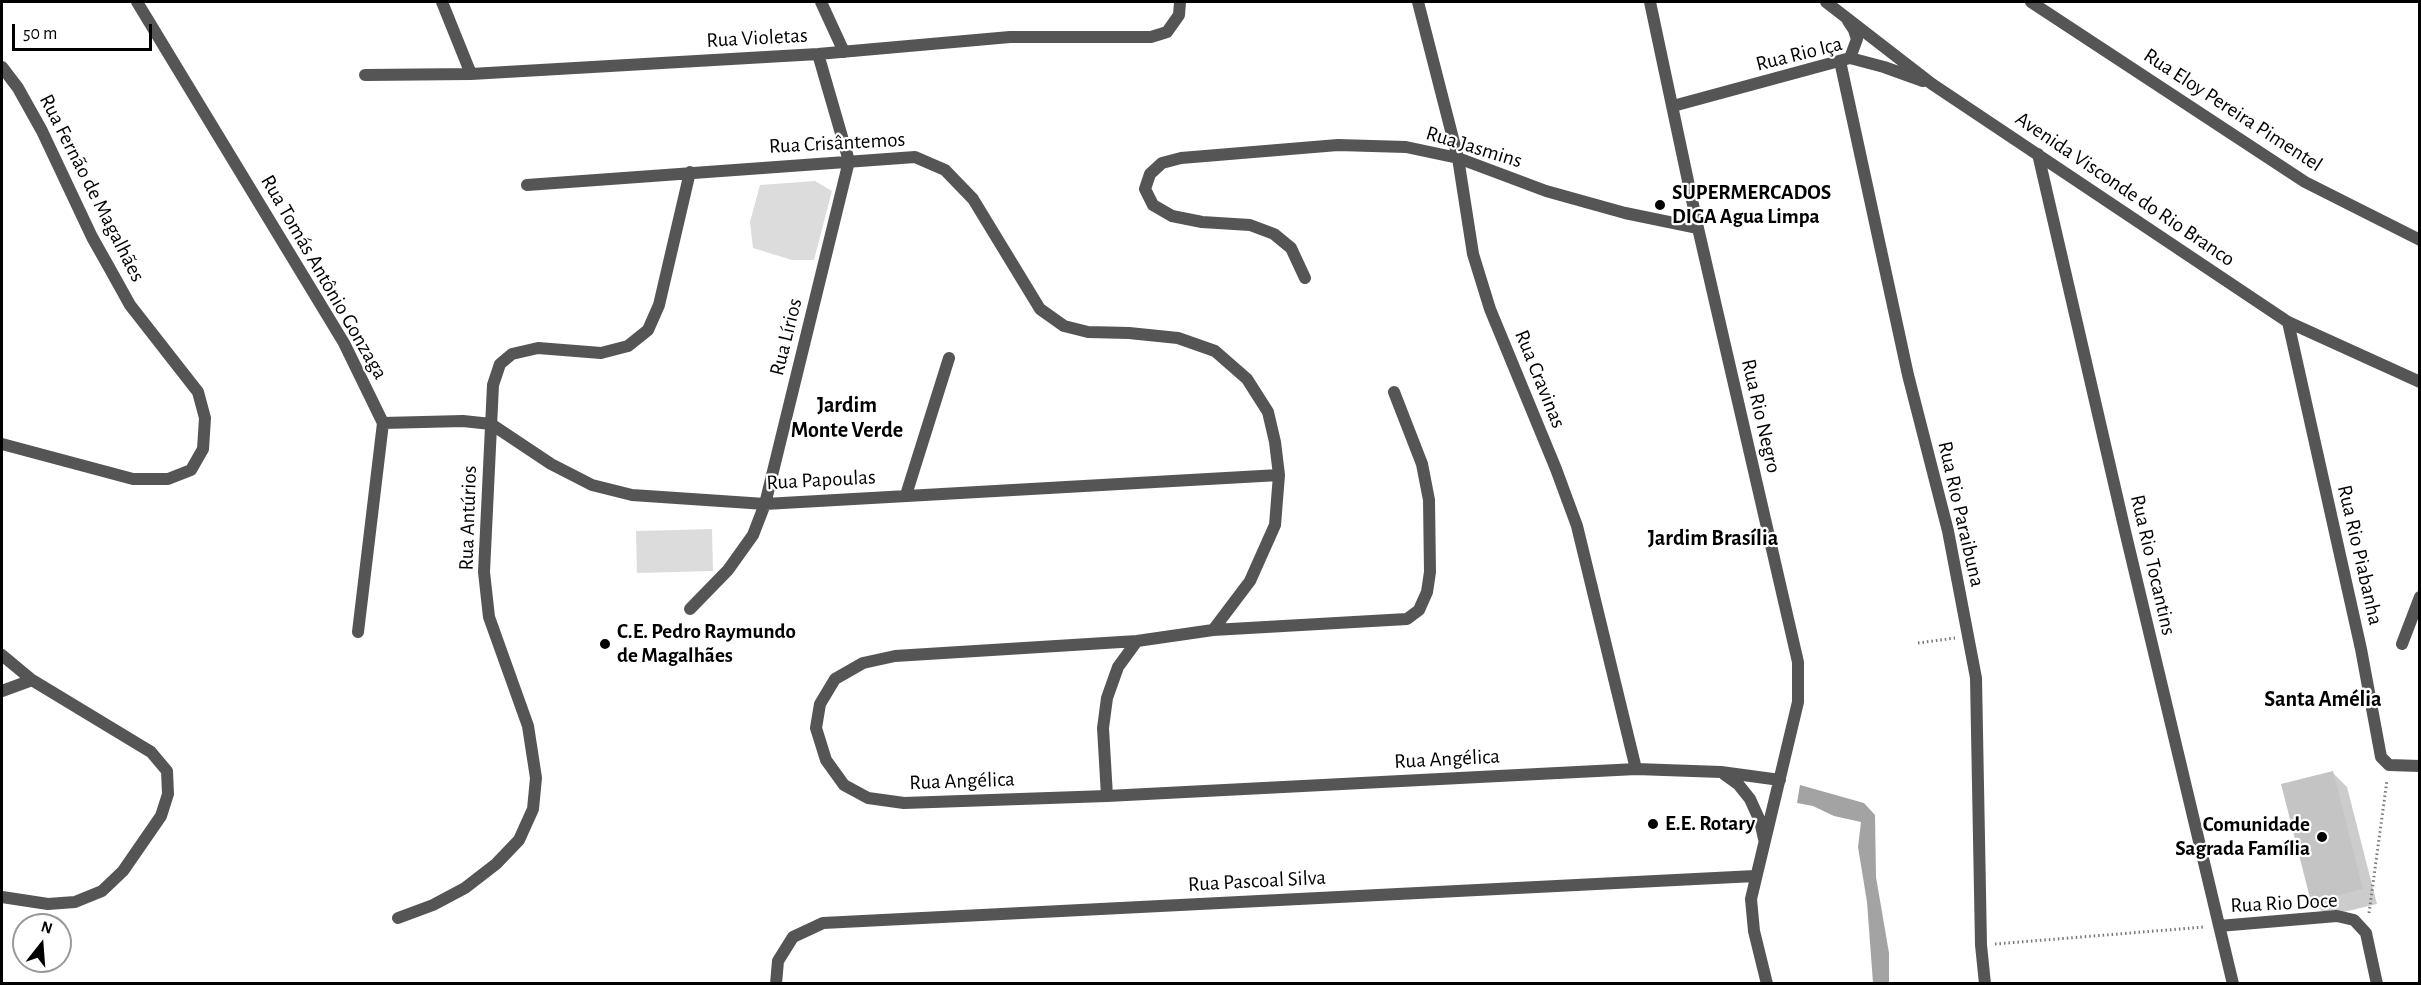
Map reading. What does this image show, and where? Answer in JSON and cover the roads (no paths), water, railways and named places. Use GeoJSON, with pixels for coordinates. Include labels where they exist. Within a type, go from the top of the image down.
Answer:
{"type":"FeatureCollection","features":[{"type":"Feature","properties":{"kind":"street","name":"Rua Tomás Antônio Gonzaga"},"geometry":{"type":"LineString","coordinates":[[138,2],[344,343],[383,423]]}},
{"type":"Feature","properties":{"kind":"street"},"geometry":{"type":"LineString","coordinates":[[442,2],[471,74]]}},
{"type":"Feature","properties":{"kind":"street"},"geometry":{"type":"LineString","coordinates":[[821,2],[844,52]]}},
{"type":"Feature","properties":{"kind":"street","name":"Rua Violetas"},"geometry":{"type":"LineString","coordinates":[[365,75],[471,74],[818,54],[1010,37],[1151,37],[1167,32],[1179,15],[1180,2]]}},
{"type":"Feature","properties":{"kind":"street","name":"Rua Cravinas"},"geometry":{"type":"LineString","coordinates":[[1418,2],[1458,158],[1473,254],[1490,309],[1577,526],[1636,769]]}},
{"type":"Feature","properties":{"kind":"street","name":"Rua Rio Negro"},"geometry":{"type":"LineString","coordinates":[[1650,2],[1698,228],[1798,662],[1798,702],[1750,899],[1754,932],[1767,984]]}},
{"type":"Feature","properties":{"kind":"street","name":"Avenida Visconde do Rio Branco"},"geometry":{"type":"LineString","coordinates":[[1826,2],[1932,84],[2288,322],[2420,382]]}},
{"type":"Feature","properties":{"kind":"street","name":"Rua Eloy Pereira Pimentel"},"geometry":{"type":"LineString","coordinates":[[2031,2],[2305,182],[2420,240]]}},
{"type":"Feature","properties":{"kind":"street","name":"Rua Rio Paraibuna"},"geometry":{"type":"LineString","coordinates":[[1841,12],[1854,30],[1857,39],[1845,60],[1908,375],[1948,531],[1976,678],[1981,945],[1985,984]]}},
{"type":"Feature","properties":{"kind":"street","name":"Rua Lírios"},"geometry":{"type":"LineString","coordinates":[[690,609],[728,570],[753,535],[765,504],[849,161],[818,54]]}},
{"type":"Feature","properties":{"kind":"street","name":"Rua Rio Iça"},"geometry":{"type":"LineString","coordinates":[[1673,106],[1845,60],[1884,67],[1932,84]]}},
{"type":"Feature","properties":{"kind":"street","name":"Rua Fernão de Magalhães"},"geometry":{"type":"LineString","coordinates":[[2,67],[18,88],[42,131],[92,237],[130,305],[198,392],[206,418],[203,449],[191,470],[168,479],[133,479],[2,444]]}},
{"type":"Feature","properties":{"kind":"street","name":"Rua Jasmins"},"geometry":{"type":"LineString","coordinates":[[1305,278],[1291,248],[1274,234],[1250,225],[1202,222],[1172,216],[1153,205],[1145,189],[1150,174],[1162,163],[1181,158],[1338,145],[1406,147],[1458,158],[1546,191],[1625,213],[1698,228]]}},
{"type":"Feature","properties":{"kind":"street","name":"Rua Rio Tocantins"},"geometry":{"type":"LineString","coordinates":[[2038,154],[2233,984]]}},
{"type":"Feature","properties":{"kind":"street","name":"Rua Crisântemos"},"geometry":{"type":"LineString","coordinates":[[527,185],[915,157],[945,170],[973,199],[1040,309],[1064,326],[1088,332],[1178,338],[1215,351],[1247,379],[1268,412],[1279,475],[1275,525],[1250,581],[1213,630]]}},
{"type":"Feature","properties":{"kind":"street","name":"Rua Antúrios"},"geometry":{"type":"LineString","coordinates":[[398,918],[433,905],[465,888],[496,864],[519,840],[533,809],[536,778],[528,726],[489,617],[484,572],[493,385],[500,364],[512,354],[538,348],[601,353],[628,346],[648,330],[659,305],[690,172]]}},
{"type":"Feature","properties":{"kind":"street","name":"Rua Rio Piabanha"},"geometry":{"type":"LineString","coordinates":[[2288,322],[2361,649],[2381,757],[2389,765],[2420,766]]}},
{"type":"Feature","properties":{"kind":"street"},"geometry":{"type":"LineString","coordinates":[[906,495],[949,358]]}},
{"type":"Feature","properties":{"kind":"street","name":"Rua Angélica"},"geometry":{"type":"LineString","coordinates":[[1394,392],[1422,464],[1429,500],[1430,572],[1427,592],[1419,610],[1407,619],[1213,630],[1137,641],[885,658],[863,663],[836,679],[820,704],[816,728],[826,760],[844,785],[868,798],[904,803],[1107,796],[1636,769],[1721,772],[1780,780]]}},
{"type":"Feature","properties":{"kind":"street","name":"Rua Papoulas"},"geometry":{"type":"LineString","coordinates":[[383,423],[463,421],[491,424],[551,464],[592,485],[632,495],[765,504],[1279,475]]}},
{"type":"Feature","properties":{"kind":"street"},"geometry":{"type":"LineString","coordinates":[[358,632],[383,423]]}},
{"type":"Feature","properties":{"kind":"street"},"geometry":{"type":"LineString","coordinates":[[2402,644],[2420,597]]}},
{"type":"Feature","properties":{"kind":"street"},"geometry":{"type":"LineString","coordinates":[[1107,796],[1103,728],[1107,698],[1118,667],[1137,641]]}},
{"type":"Feature","properties":{"kind":"street"},"geometry":{"type":"LineString","coordinates":[[2,655],[32,680],[152,752],[166,771],[168,794],[161,816],[123,871],[102,891],[75,902],[48,904],[2,897]]}},
{"type":"Feature","properties":{"kind":"street"},"geometry":{"type":"LineString","coordinates":[[2,691],[32,680]]}},
{"type":"Feature","properties":{"kind":"street"},"geometry":{"type":"LineString","coordinates":[[1721,772],[1738,784],[1750,799],[1760,821],[1764,840]]}},
{"type":"Feature","properties":{"kind":"street","name":"Rua Pascoal Silva"},"geometry":{"type":"LineString","coordinates":[[776,984],[778,961],[793,937],[823,923],[1755,876]]}},
{"type":"Feature","properties":{"kind":"street","name":"Rua Rio Doce"},"geometry":{"type":"LineString","coordinates":[[2219,926],[2337,916],[2354,920],[2366,933],[2377,984]]}},
{"type":"Feature","properties":{"kind":"place","name":"SUPERMERCADOS DIGA Agua Limpa"},"geometry":{"type":"Point","coordinates":[1660,205]}},
{"type":"Feature","properties":{"kind":"place","name":"C.E. Pedro Raymundo de Magalhães"},"geometry":{"type":"Point","coordinates":[605,644]}},
{"type":"Feature","properties":{"kind":"place","name":"E.E. Rotary"},"geometry":{"type":"Point","coordinates":[1653,824]}},
{"type":"Feature","properties":{"kind":"place","name":"Comunidade Sagrada Família"},"geometry":{"type":"Point","coordinates":[2322,837]}},
{"type":"Feature","properties":{"kind":"district","name":"Jardim Monte Verde"},"geometry":{"type":"Point","coordinates":[847,418]}},
{"type":"Feature","properties":{"kind":"district","name":"Jardim Brasília"},"geometry":{"type":"Point","coordinates":[1713,538]}},
{"type":"Feature","properties":{"kind":"district","name":"Santa Amélia"},"geometry":{"type":"Point","coordinates":[2323,699]}}]}
